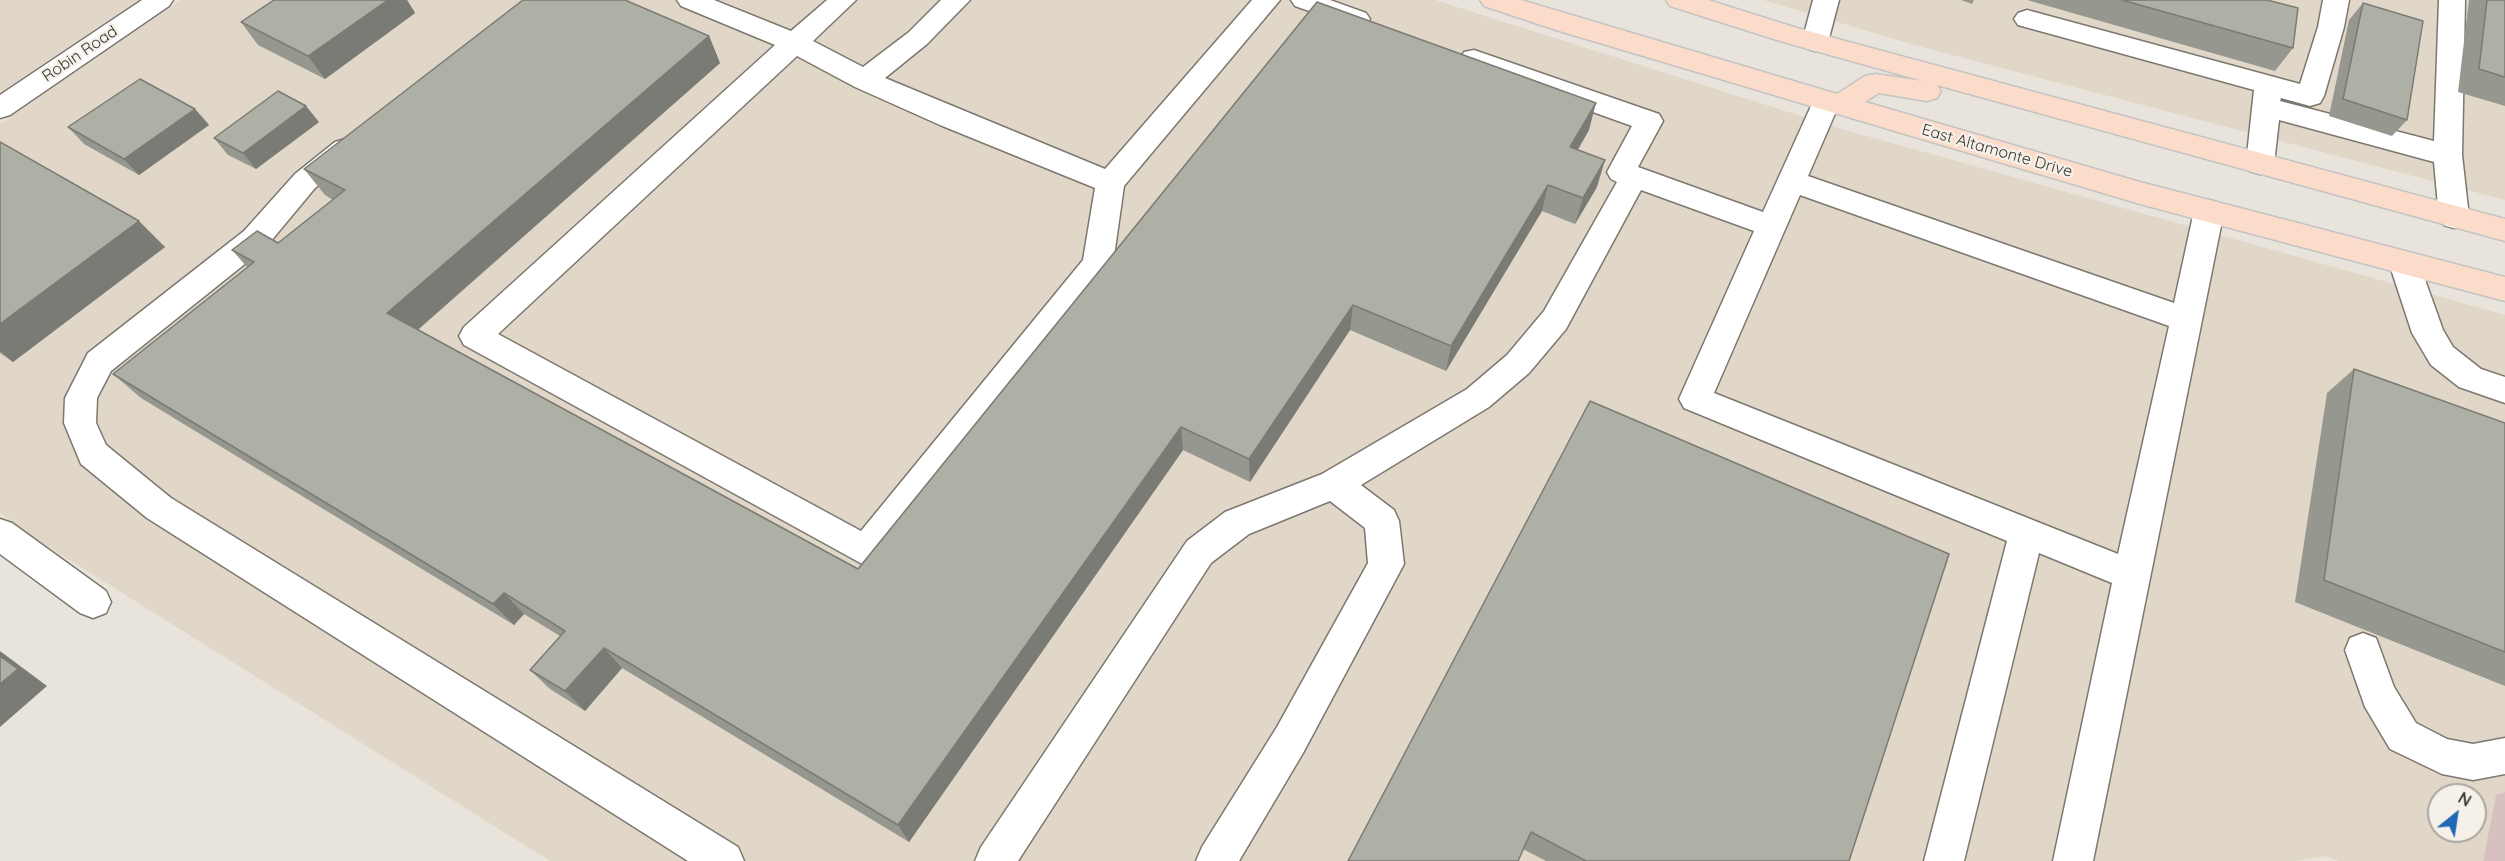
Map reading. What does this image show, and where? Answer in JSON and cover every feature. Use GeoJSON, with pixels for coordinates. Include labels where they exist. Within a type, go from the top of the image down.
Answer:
{"type":"FeatureCollection","features":[{"type":"Feature","properties":{"kind":"main road","name":"East Altamonte Drive"},"geometry":{"type":"LineString","coordinates":[[1493,0],[1834,103],[2209,211],[2505,289]]}},
{"type":"Feature","properties":{"kind":"main road"},"geometry":{"type":"LineString","coordinates":[[1679,0],[1815,42],[2505,230]]}},
{"type":"Feature","properties":{"kind":"main road"},"geometry":{"type":"LineString","coordinates":[[1834,103],[1875,83],[1925,91],[2271,190],[2365,192]]}},
{"type":"Feature","properties":{"kind":"street","name":"Robin Road"},"geometry":{"type":"LineString","coordinates":[[0,108],[160,0]]}},
{"type":"Feature","properties":{"kind":"street"},"geometry":{"type":"LineString","coordinates":[[690,0],[722,5],[866,80],[950,118],[1110,183]]}},
{"type":"Feature","properties":{"kind":"street"},"geometry":{"type":"LineString","coordinates":[[843,0],[475,336],[866,550],[1098,264],[1110,183],[1267,0]]}},
{"type":"Feature","properties":{"kind":"street"},"geometry":{"type":"LineString","coordinates":[[866,80],[918,38],[957,0]]}},
{"type":"Feature","properties":{"kind":"street"},"geometry":{"type":"LineString","coordinates":[[1304,0],[1382,27]]}},
{"type":"Feature","properties":{"kind":"street"},"geometry":{"type":"LineString","coordinates":[[1815,42],[1826,0]]}},
{"type":"Feature","properties":{"kind":"street"},"geometry":{"type":"LineString","coordinates":[[2267,96],[2310,96],[2331,27],[2336,0]]}},
{"type":"Feature","properties":{"kind":"street"},"geometry":{"type":"LineString","coordinates":[[2452,0],[2448,155],[2454,217]]}},
{"type":"Feature","properties":{"kind":"street"},"geometry":{"type":"LineString","coordinates":[[2027,20],[2448,155]]}},
{"type":"Feature","properties":{"kind":"street"},"geometry":{"type":"LineString","coordinates":[[1449,51],[1649,121],[1621,172],[1771,226]]}},
{"type":"Feature","properties":{"kind":"street"},"geometry":{"type":"LineString","coordinates":[[2260,164],[2267,96]]}},
{"type":"Feature","properties":{"kind":"street"},"geometry":{"type":"LineString","coordinates":[[1834,103],[1791,181],[1695,399],[2130,575]]}},
{"type":"Feature","properties":{"kind":"street"},"geometry":{"type":"LineString","coordinates":[[368,130],[305,181],[255,239],[99,362],[81,398],[80,423],[93,454],[159,508],[724,861]]}},
{"type":"Feature","properties":{"kind":"street"},"geometry":{"type":"LineString","coordinates":[[995,861],[1199,552],[1237,523],[1334,484],[1478,398],[1518,364],[1555,320],[1634,177]]}},
{"type":"Feature","properties":{"kind":"street"},"geometry":{"type":"LineString","coordinates":[[1791,181],[2186,320]]}},
{"type":"Feature","properties":{"kind":"street"},"geometry":{"type":"LineString","coordinates":[[2073,861],[2130,575],[2209,211]]}},
{"type":"Feature","properties":{"kind":"street"},"geometry":{"type":"LineString","coordinates":[[2404,263],[2427,333],[2442,357],[2470,378],[2505,390]]}},
{"type":"Feature","properties":{"kind":"street"},"geometry":{"type":"LineString","coordinates":[[1216,861],[1290,740],[1386,564],[1383,521],[1334,484]]}},
{"type":"Feature","properties":{"kind":"street"},"geometry":{"type":"LineString","coordinates":[[0,534],[93,602]]}},
{"type":"Feature","properties":{"kind":"street"},"geometry":{"type":"LineString","coordinates":[[1944,861],[2026,534]]}},
{"type":"Feature","properties":{"kind":"street"},"geometry":{"type":"LineString","coordinates":[[2363,650],[2378,695],[2403,736],[2442,756],[2473,762],[2505,756]]}},
{"type":"Feature","properties":{"kind":"shaded area"},"geometry":{"type":"Polygon","coordinates":[[[0,0],[138,0],[0,93],[0,0]]]}},
{"type":"Feature","properties":{"kind":"shaded area"},"geometry":{"type":"Polygon","coordinates":[[[181,0],[1435,0],[1842,129],[2505,315],[2505,792],[2496,795],[2487,841],[2487,783],[2427,783],[2427,843],[2487,843],[2483,861],[2338,861],[2327,856],[2296,861],[550,861],[36,539],[0,513],[0,124],[181,0]]]}},
{"type":"Feature","properties":{"kind":"shaded area"},"geometry":{"type":"Polygon","coordinates":[[[1763,0],[2505,0],[2505,200],[1918,46],[1763,0]]]}},
{"type":"Feature","properties":{"kind":"shaded area"},"geometry":{"type":"Polygon","coordinates":[[[2505,792],[2505,861],[2483,861],[2487,843],[2496,795],[2505,792]]]}},
{"type":"Feature","properties":{"kind":"building"},"geometry":{"type":"Polygon","coordinates":[[[274,0],[388,0],[308,56],[241,22],[274,0]]]}},
{"type":"Feature","properties":{"kind":"building"},"geometry":{"type":"Polygon","coordinates":[[[523,0],[625,0],[709,36],[387,313],[858,569],[1317,2],[1596,103],[1570,147],[1605,160],[1583,198],[1548,185],[1451,346],[1353,305],[1249,459],[1181,427],[898,825],[604,648],[565,691],[530,670],[565,631],[504,593],[493,604],[113,374],[254,262],[232,250],[257,231],[278,243],[345,190],[304,169],[523,0]]]}},
{"type":"Feature","properties":{"kind":"building"},"geometry":{"type":"Polygon","coordinates":[[[2122,0],[2267,0],[2298,8],[2293,48],[2122,0]]]}},
{"type":"Feature","properties":{"kind":"building"},"geometry":{"type":"Polygon","coordinates":[[[2487,0],[2505,0],[2505,77],[2479,69],[2487,0]]]}},
{"type":"Feature","properties":{"kind":"building"},"geometry":{"type":"Polygon","coordinates":[[[2363,3],[2423,21],[2407,120],[2343,99],[2363,3]]]}},
{"type":"Feature","properties":{"kind":"building"},"geometry":{"type":"Polygon","coordinates":[[[140,79],[195,109],[124,159],[68,127],[140,79]]]}},
{"type":"Feature","properties":{"kind":"building"},"geometry":{"type":"Polygon","coordinates":[[[278,91],[306,106],[243,153],[214,138],[278,91]]]}},
{"type":"Feature","properties":{"kind":"building"},"geometry":{"type":"Polygon","coordinates":[[[0,142],[139,221],[0,324],[0,142]]]}},
{"type":"Feature","properties":{"kind":"building"},"geometry":{"type":"Polygon","coordinates":[[[2354,369],[2505,423],[2505,652],[2324,580],[2354,369]]]}},
{"type":"Feature","properties":{"kind":"building"},"geometry":{"type":"Polygon","coordinates":[[[1590,401],[1949,554],[1849,861],[1586,861],[1531,832],[1518,861],[1348,861],[1590,401]]]}},
{"type":"Feature","properties":{"kind":"building"},"geometry":{"type":"Polygon","coordinates":[[[0,656],[18,669],[0,684],[0,656]]]}}]}
